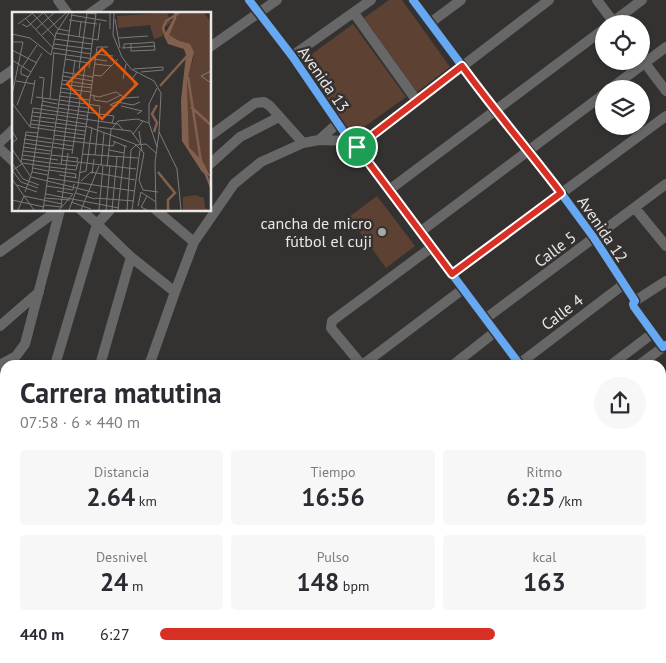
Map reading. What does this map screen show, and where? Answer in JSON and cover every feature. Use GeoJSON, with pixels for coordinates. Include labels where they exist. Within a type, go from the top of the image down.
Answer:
{"type":"FeatureCollection","features":[{"type":"Feature","properties":{"kind":"street"},"geometry":{"type":"LineString","coordinates":[[58,0],[67,12]]}},
{"type":"Feature","properties":{"kind":"street"},"geometry":{"type":"LineString","coordinates":[[92,12],[109,0]]}},
{"type":"Feature","properties":{"kind":"street","name":"Avenida 13"},"geometry":{"type":"LineString","coordinates":[[249,0],[292,56],[338,123],[517,360]]}},
{"type":"Feature","properties":{"kind":"street"},"geometry":{"type":"LineString","coordinates":[[211,46],[277,0]]}},
{"type":"Feature","properties":{"kind":"street"},"geometry":{"type":"LineString","coordinates":[[292,56],[371,0]]}},
{"type":"Feature","properties":{"kind":"street","name":"Avenida 12"},"geometry":{"type":"LineString","coordinates":[[413,0],[594,238],[635,301],[634,307],[665,346]]}},
{"type":"Feature","properties":{"kind":"street"},"geometry":{"type":"LineString","coordinates":[[430,23],[460,0]]}},
{"type":"Feature","properties":{"kind":"street"},"geometry":{"type":"LineString","coordinates":[[151,360],[194,242],[234,184],[261,162],[303,143],[319,140],[354,144],[417,101],[549,0]]}},
{"type":"Feature","properties":{"kind":"street"},"geometry":{"type":"LineString","coordinates":[[597,0],[607,15]]}},
{"type":"Feature","properties":{"kind":"street"},"geometry":{"type":"LineString","coordinates":[[623,15],[642,0]]}},
{"type":"Feature","properties":{"kind":"street"},"geometry":{"type":"LineString","coordinates":[[354,13],[417,101]]}},
{"type":"Feature","properties":{"kind":"street"},"geometry":{"type":"LineString","coordinates":[[389,190],[595,36]]}},
{"type":"Feature","properties":{"kind":"street"},"geometry":{"type":"LineString","coordinates":[[650,56],[666,47]]}},
{"type":"Feature","properties":{"kind":"street"},"geometry":{"type":"LineString","coordinates":[[0,79],[12,70]]}},
{"type":"Feature","properties":{"kind":"street"},"geometry":{"type":"LineString","coordinates":[[620,80],[632,70]]}},
{"type":"Feature","properties":{"kind":"street"},"geometry":{"type":"LineString","coordinates":[[650,70],[666,92]]}},
{"type":"Feature","properties":{"kind":"street"},"geometry":{"type":"LineString","coordinates":[[420,232],[595,101]]}},
{"type":"Feature","properties":{"kind":"street"},"geometry":{"type":"LineString","coordinates":[[211,135],[255,103],[264,102],[270,106],[303,143]]}},
{"type":"Feature","properties":{"kind":"street"},"geometry":{"type":"LineString","coordinates":[[452,274],[666,116]]}},
{"type":"Feature","properties":{"kind":"street"},"geometry":{"type":"LineString","coordinates":[[211,163],[240,137],[279,117]]}},
{"type":"Feature","properties":{"kind":"street"},"geometry":{"type":"LineString","coordinates":[[319,140],[338,123]]}},
{"type":"Feature","properties":{"kind":"street"},"geometry":{"type":"LineString","coordinates":[[0,142],[12,131]]}},
{"type":"Feature","properties":{"kind":"street"},"geometry":{"type":"LineString","coordinates":[[0,149],[12,160]]}},
{"type":"Feature","properties":{"kind":"street","name":"Calle 5"},"geometry":{"type":"LineString","coordinates":[[486,319],[665,186]]}},
{"type":"Feature","properties":{"kind":"street"},"geometry":{"type":"LineString","coordinates":[[635,208],[666,246]]}},
{"type":"Feature","properties":{"kind":"street"},"geometry":{"type":"LineString","coordinates":[[0,252],[58,211]]}},
{"type":"Feature","properties":{"kind":"street"},"geometry":{"type":"LineString","coordinates":[[9,360],[16,356],[25,344],[59,211]]}},
{"type":"Feature","properties":{"kind":"street"},"geometry":{"type":"LineString","coordinates":[[82,211],[131,257],[175,292]]}},
{"type":"Feature","properties":{"kind":"street"},"geometry":{"type":"LineString","coordinates":[[57,360],[97,224],[109,211]]}},
{"type":"Feature","properties":{"kind":"street"},"geometry":{"type":"LineString","coordinates":[[157,211],[194,242]]}},
{"type":"Feature","properties":{"kind":"street"},"geometry":{"type":"LineString","coordinates":[[358,360],[331,328],[332,321],[432,247]]}},
{"type":"Feature","properties":{"kind":"street"},"geometry":{"type":"LineString","coordinates":[[101,360],[131,257]]}},
{"type":"Feature","properties":{"kind":"street"},"geometry":{"type":"LineString","coordinates":[[635,301],[666,281]]}},
{"type":"Feature","properties":{"kind":"street","name":"Calle 4"},"geometry":{"type":"LineString","coordinates":[[525,360],[624,284]]}},
{"type":"Feature","properties":{"kind":"street"},"geometry":{"type":"LineString","coordinates":[[370,360],[463,289]]}},
{"type":"Feature","properties":{"kind":"street"},"geometry":{"type":"LineString","coordinates":[[0,326],[39,292]]}},
{"type":"Feature","properties":{"kind":"street"},"geometry":{"type":"LineString","coordinates":[[459,360],[495,332]]}},
{"type":"Feature","properties":{"kind":"street"},"geometry":{"type":"LineString","coordinates":[[619,360],[653,333]]}},
{"type":"Feature","properties":{"kind":"street"},"geometry":{"type":"LineString","coordinates":[[646,360],[665,346]]}},
{"type":"Feature","properties":{"kind":"shaded area"},"geometry":{"type":"Polygon","coordinates":[[[389,0],[402,0],[450,67],[417,92],[364,18],[389,0]]]}},
{"type":"Feature","properties":{"kind":"shaded area"},"geometry":{"type":"Polygon","coordinates":[[[353,24],[406,97],[353,135],[301,62],[353,24]]]}},
{"type":"Feature","properties":{"kind":"shaded area","name":"cancha de micro fútbol el cuji"},"geometry":{"type":"Polygon","coordinates":[[[377,196],[415,246],[386,268],[349,217],[377,196]]]}},
{"type":"Feature","properties":{"kind":"cycle path"},"geometry":{"type":"LineString","coordinates":[[249,0],[292,56],[350,141],[357,147],[516,360]]}},
{"type":"Feature","properties":{"kind":"cycle path"},"geometry":{"type":"LineString","coordinates":[[413,0],[495,110],[561,193],[594,238],[635,301],[634,307],[663,347],[666,345]]}},
{"type":"Feature","properties":{"kind":"place","name":"cancha de micro fútbol el cuji"},"geometry":{"type":"Point","coordinates":[382,232]}},
{"type":"Feature","properties":{"kind":"route"},"geometry":{"type":"LineString","coordinates":[[462,66],[561,193],[452,274],[357,147],[462,66]]}}]}
